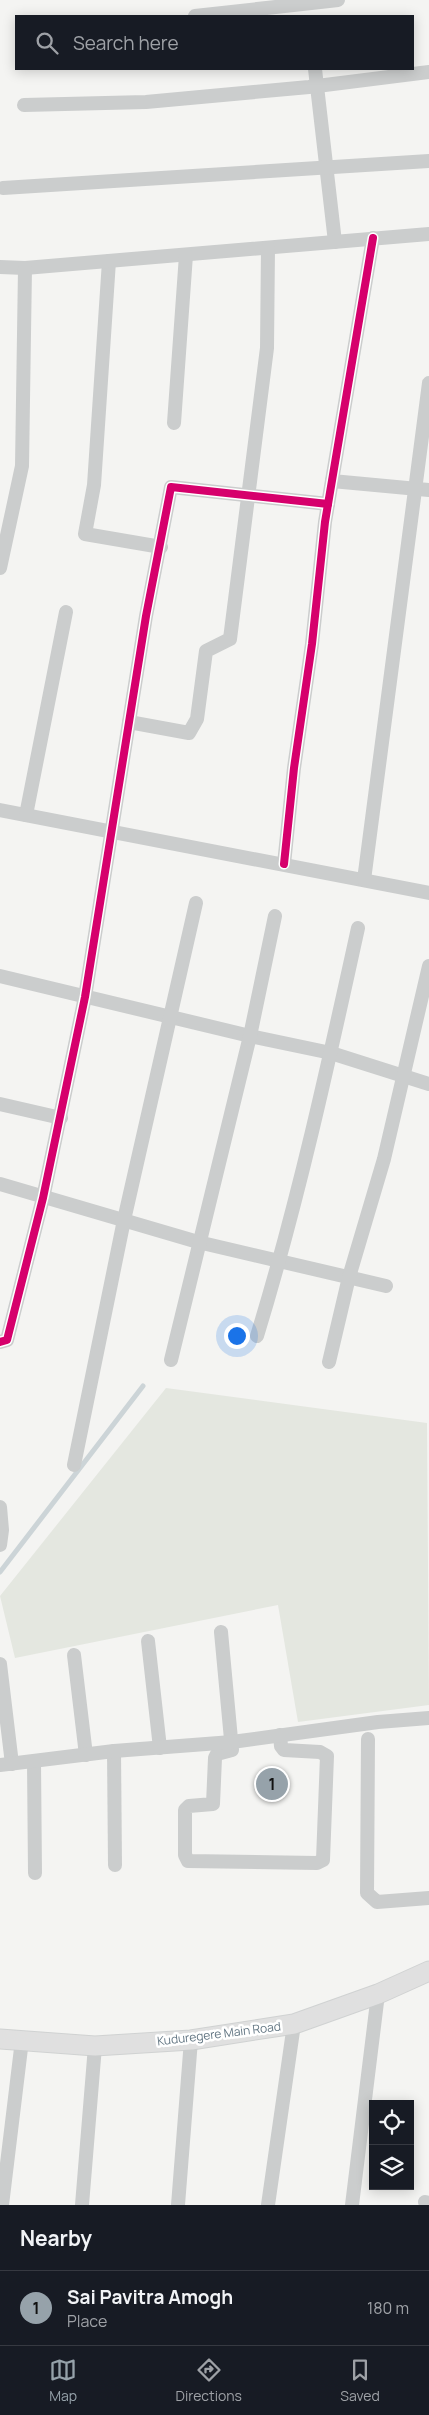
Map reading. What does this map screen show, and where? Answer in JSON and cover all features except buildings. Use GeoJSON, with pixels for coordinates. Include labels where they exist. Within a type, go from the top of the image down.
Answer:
{"type":"FeatureCollection","features":[{"type":"Feature","properties":{"kind":"street"},"geometry":{"type":"LineString","coordinates":[[207,15],[306,7],[338,0]]}},
{"type":"Feature","properties":{"kind":"street"},"geometry":{"type":"LineString","coordinates":[[314,70],[335,242]]}},
{"type":"Feature","properties":{"kind":"street"},"geometry":{"type":"LineString","coordinates":[[24,104],[146,102],[317,86],[429,72]]}},
{"type":"Feature","properties":{"kind":"street"},"geometry":{"type":"LineString","coordinates":[[3,188],[429,161]]}},
{"type":"Feature","properties":{"kind":"street"},"geometry":{"type":"LineString","coordinates":[[0,267],[25,268],[429,234]]}},
{"type":"Feature","properties":{"kind":"street"},"geometry":{"type":"LineString","coordinates":[[284,864],[294,768],[312,644],[328,504],[373,238]]}},
{"type":"Feature","properties":{"kind":"street"},"geometry":{"type":"LineString","coordinates":[[129,722],[189,733],[197,719],[206,651],[230,638],[250,495],[267,348],[268,248]]}},
{"type":"Feature","properties":{"kind":"street"},"geometry":{"type":"LineString","coordinates":[[174,423],[186,255]]}},
{"type":"Feature","properties":{"kind":"street"},"geometry":{"type":"LineString","coordinates":[[109,261],[94,485],[84,534],[161,547]]}},
{"type":"Feature","properties":{"kind":"street"},"geometry":{"type":"LineString","coordinates":[[0,568],[22,466],[25,268]]}},
{"type":"Feature","properties":{"kind":"street"},"geometry":{"type":"LineString","coordinates":[[364,880],[429,383]]}},
{"type":"Feature","properties":{"kind":"street"},"geometry":{"type":"LineString","coordinates":[[332,481],[429,490]]}},
{"type":"Feature","properties":{"kind":"street"},"geometry":{"type":"LineString","coordinates":[[0,1342],[7,1340],[44,1198],[61,1118],[85,997],[146,616],[161,547],[170,487],[328,504]]}},
{"type":"Feature","properties":{"kind":"street"},"geometry":{"type":"LineString","coordinates":[[26,815],[66,612]]}},
{"type":"Feature","properties":{"kind":"street"},"geometry":{"type":"LineString","coordinates":[[0,810],[429,893]]}},
{"type":"Feature","properties":{"kind":"street"},"geometry":{"type":"LineString","coordinates":[[74,1466],[124,1220],[196,903]]}},
{"type":"Feature","properties":{"kind":"street"},"geometry":{"type":"LineString","coordinates":[[170,1360],[250,1036],[275,916]]}},
{"type":"Feature","properties":{"kind":"street"},"geometry":{"type":"LineString","coordinates":[[257,1336],[280,1261],[331,1053],[358,928]]}},
{"type":"Feature","properties":{"kind":"street"},"geometry":{"type":"LineString","coordinates":[[329,1362],[349,1277],[384,1159],[405,1076],[429,966]]}},
{"type":"Feature","properties":{"kind":"street"},"geometry":{"type":"LineString","coordinates":[[0,976],[250,1036],[331,1053],[429,1084]]}},
{"type":"Feature","properties":{"kind":"street"},"geometry":{"type":"LineString","coordinates":[[0,1104],[61,1118]]}},
{"type":"Feature","properties":{"kind":"street"},"geometry":{"type":"LineString","coordinates":[[0,1184],[198,1242],[386,1286]]}},
{"type":"Feature","properties":{"kind":"street"},"geometry":{"type":"LineString","coordinates":[[0,1507],[0,1545]]}},
{"type":"Feature","properties":{"kind":"street"},"geometry":{"type":"LineString","coordinates":[[220,1632],[232,1742],[231,1752],[221,1753],[215,1758],[213,1804],[189,1806],[185,1810],[186,1858],[191,1861],[320,1863],[324,1858],[327,1756],[320,1752],[284,1750],[281,1746],[280,1735]]}},
{"type":"Feature","properties":{"kind":"street"},"geometry":{"type":"LineString","coordinates":[[148,1641],[160,1748]]}},
{"type":"Feature","properties":{"kind":"street"},"geometry":{"type":"LineString","coordinates":[[74,1655],[86,1755]]}},
{"type":"Feature","properties":{"kind":"street"},"geometry":{"type":"LineString","coordinates":[[0,1664],[6,1765],[114,1751],[232,1742],[378,1722],[429,1718]]}},
{"type":"Feature","properties":{"kind":"street"},"geometry":{"type":"LineString","coordinates":[[368,1739],[367,1893],[378,1902],[429,1898]]}},
{"type":"Feature","properties":{"kind":"street"},"geometry":{"type":"LineString","coordinates":[[114,1751],[115,1864]]}},
{"type":"Feature","properties":{"kind":"street"},"geometry":{"type":"LineString","coordinates":[[34,1762],[35,1872]]}},
{"type":"Feature","properties":{"kind":"street","name":"Kuduregere Main Road"},"geometry":{"type":"LineString","coordinates":[[0,2039],[95,2046],[191,2040],[294,2024],[378,1994],[429,1971]]}},
{"type":"Feature","properties":{"kind":"street"},"geometry":{"type":"LineString","coordinates":[[352,2205],[378,1994]]}},
{"type":"Feature","properties":{"kind":"street"},"geometry":{"type":"LineString","coordinates":[[268,2205],[294,2024]]}},
{"type":"Feature","properties":{"kind":"street"},"geometry":{"type":"LineString","coordinates":[[2,2205],[22,2040]]}},
{"type":"Feature","properties":{"kind":"street"},"geometry":{"type":"LineString","coordinates":[[178,2205],[191,2040]]}},
{"type":"Feature","properties":{"kind":"street"},"geometry":{"type":"LineString","coordinates":[[82,2205],[95,2046]]}},
{"type":"Feature","properties":{"kind":"shaded area"},"geometry":{"type":"Polygon","coordinates":[[[166,1388],[427,1423],[429,1705],[298,1722],[278,1605],[15,1658],[0,1596],[166,1388]]]}},
{"type":"Feature","properties":{"kind":"waterway"},"geometry":{"type":"LineString","coordinates":[[0,1572],[143,1386]]}},
{"type":"Feature","properties":{"kind":"cycle path"},"geometry":{"type":"LineString","coordinates":[[284,864],[294,768],[312,644],[325,522],[373,238]]}},
{"type":"Feature","properties":{"kind":"cycle path"},"geometry":{"type":"LineString","coordinates":[[0,1342],[7,1340],[43,1198],[85,997],[146,616],[171,487],[328,504]]}},
{"type":"Feature","properties":{"kind":"place","name":"Sai Pavitra Amogh"},"geometry":{"type":"Point","coordinates":[272,1784]}}]}
